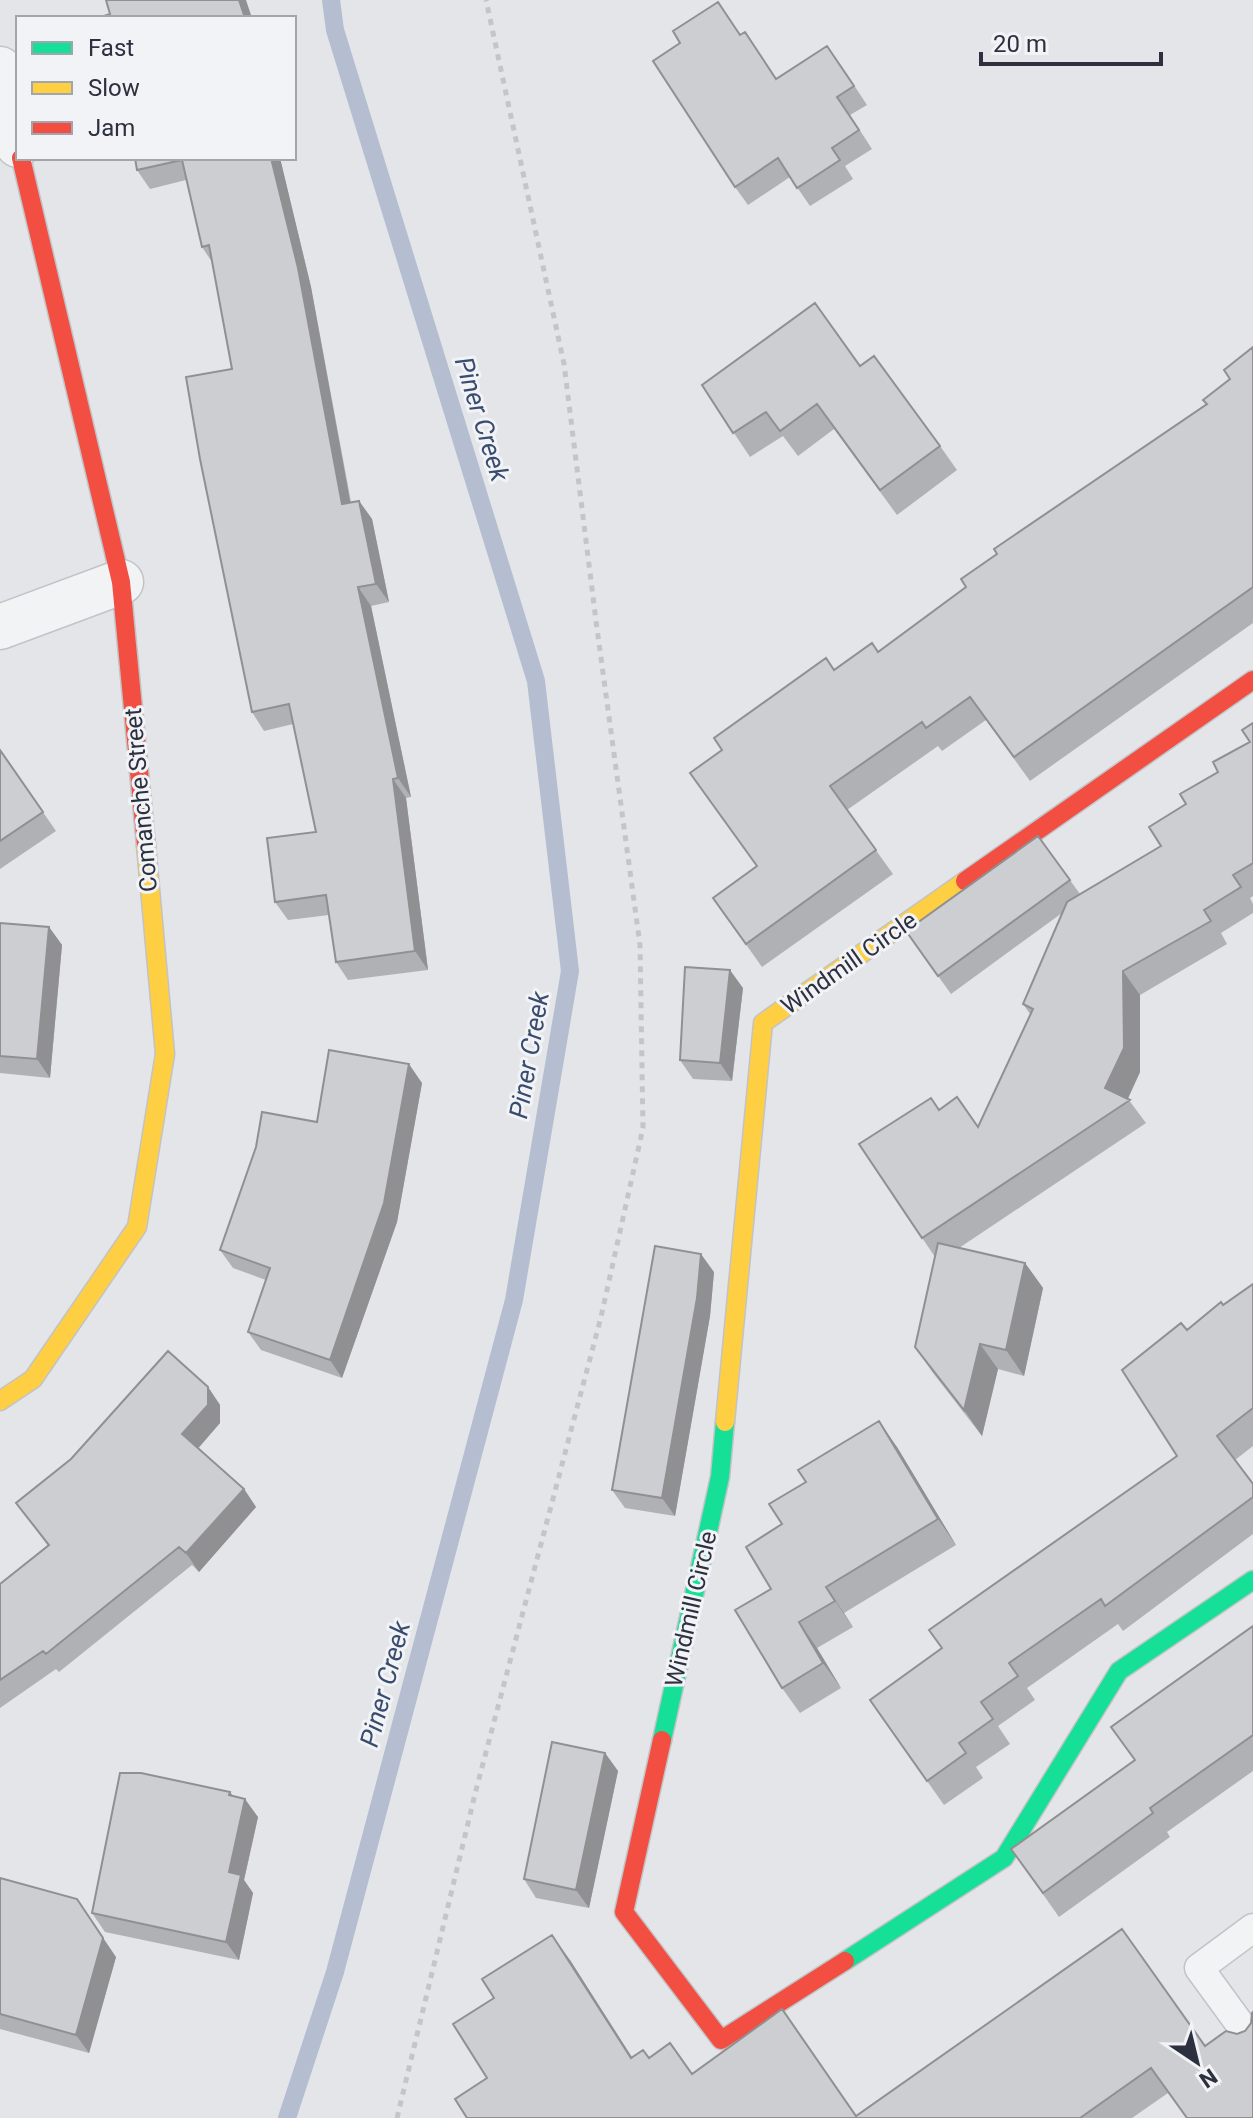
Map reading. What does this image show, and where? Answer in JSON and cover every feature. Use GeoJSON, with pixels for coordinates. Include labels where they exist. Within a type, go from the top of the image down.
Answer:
{"type":"FeatureCollection","features":[{"type":"Feature","properties":{"kind":"street"},"geometry":{"type":"LineString","coordinates":[[0,69],[16,137]]}},
{"type":"Feature","properties":{"kind":"street","name":"Comanche Street"},"geometry":{"type":"LineString","coordinates":[[0,1401],[33,1379],[137,1227],[165,1054],[121,582],[21,160]]}},
{"type":"Feature","properties":{"kind":"street"},"geometry":{"type":"LineString","coordinates":[[0,627],[121,582]]}},
{"type":"Feature","properties":{"kind":"street","name":"Windmill Circle"},"geometry":{"type":"LineString","coordinates":[[1253,680],[763,1023],[720,1477],[624,1912],[721,2040],[1004,1858],[1119,1671],[1253,1580]]}},
{"type":"Feature","properties":{"kind":"lane"},"geometry":{"type":"LineString","coordinates":[[1253,1928],[1199,1968],[1253,2042]]}},
{"type":"Feature","properties":{"kind":"path"},"geometry":{"type":"LineString","coordinates":[[397,2118],[476,1790],[601,1317],[643,1128],[640,945],[564,364],[486,0]]}},
{"type":"Feature","properties":{"kind":"building"},"geometry":{"type":"Polygon","coordinates":[[[106,0],[239,0],[244,16],[104,16],[110,14],[106,0]]]}},
{"type":"Feature","properties":{"kind":"building"},"geometry":{"type":"Polygon","coordinates":[[[718,2],[740,35],[745,32],[776,79],[827,46],[854,86],[837,97],[859,130],[832,148],[840,160],[797,188],[778,158],[735,187],[653,61],[680,43],[673,31],[718,2]]]}},
{"type":"Feature","properties":{"kind":"building"},"geometry":{"type":"Polygon","coordinates":[[[135,160],[182,160],[137,170],[135,160]]]}},
{"type":"Feature","properties":{"kind":"building"},"geometry":{"type":"Polygon","coordinates":[[[182,160],[271,160],[298,268],[342,504],[359,501],[376,584],[358,587],[398,778],[393,779],[415,951],[336,962],[326,895],[275,902],[267,838],[316,832],[289,704],[252,712],[200,459],[186,377],[232,369],[209,245],[202,247],[182,160]]]}},
{"type":"Feature","properties":{"kind":"building"},"geometry":{"type":"Polygon","coordinates":[[[815,303],[860,366],[874,356],[940,446],[880,490],[817,404],[780,431],[766,412],[733,433],[702,385],[815,303]]]}},
{"type":"Feature","properties":{"kind":"building"},"geometry":{"type":"Polygon","coordinates":[[[1253,347],[1253,587],[1014,757],[970,697],[926,728],[922,722],[830,786],[876,850],[746,944],[713,898],[757,866],[690,773],[722,750],[714,738],[826,658],[834,670],[872,643],[878,652],[966,587],[961,579],[997,554],[994,549],[1207,404],[1203,400],[1230,379],[1224,370],[1253,347]]]}},
{"type":"Feature","properties":{"kind":"building"},"geometry":{"type":"Polygon","coordinates":[[[1253,723],[1253,863],[1233,875],[1241,887],[1204,910],[1211,921],[1123,971],[1124,1048],[1105,1088],[1130,1100],[922,1238],[859,1144],[931,1098],[939,1110],[957,1097],[978,1127],[1033,1009],[1023,1004],[1067,902],[1161,846],[1149,827],[1186,804],[1180,794],[1218,772],[1213,762],[1250,742],[1242,730],[1253,723]]]}},
{"type":"Feature","properties":{"kind":"building"},"geometry":{"type":"Polygon","coordinates":[[[0,750],[43,812],[0,841],[0,750]]]}},
{"type":"Feature","properties":{"kind":"building"},"geometry":{"type":"Polygon","coordinates":[[[1038,836],[1070,880],[938,976],[906,931],[1038,836]]]}},
{"type":"Feature","properties":{"kind":"building"},"geometry":{"type":"Polygon","coordinates":[[[0,923],[49,927],[37,1059],[0,1056],[0,923]]]}},
{"type":"Feature","properties":{"kind":"building"},"geometry":{"type":"Polygon","coordinates":[[[685,967],[730,970],[720,1063],[680,1060],[685,967]]]}},
{"type":"Feature","properties":{"kind":"building"},"geometry":{"type":"Polygon","coordinates":[[[329,1050],[409,1064],[384,1203],[330,1360],[248,1332],[270,1268],[220,1250],[256,1147],[262,1112],[317,1122],[329,1050]]]}},
{"type":"Feature","properties":{"kind":"building"},"geometry":{"type":"Polygon","coordinates":[[[938,1243],[1025,1263],[1006,1350],[980,1344],[964,1410],[915,1347],[938,1243]]]}},
{"type":"Feature","properties":{"kind":"building"},"geometry":{"type":"Polygon","coordinates":[[[655,1246],[701,1254],[697,1298],[662,1498],[612,1490],[655,1246]]]}},
{"type":"Feature","properties":{"kind":"building"},"geometry":{"type":"Polygon","coordinates":[[[1253,1284],[1253,1408],[1217,1436],[1253,1484],[1253,1497],[1105,1606],[1101,1599],[1009,1663],[1018,1676],[981,1702],[993,1719],[959,1743],[966,1753],[927,1781],[870,1700],[942,1648],[929,1630],[1177,1456],[1122,1370],[1181,1323],[1187,1330],[1221,1302],[1223,1305],[1253,1284]]]}},
{"type":"Feature","properties":{"kind":"building"},"geometry":{"type":"Polygon","coordinates":[[[168,1351],[208,1387],[208,1405],[182,1434],[244,1489],[186,1553],[179,1547],[46,1654],[43,1651],[0,1680],[0,1584],[49,1545],[16,1503],[71,1459],[168,1351]]]}},
{"type":"Feature","properties":{"kind":"building"},"geometry":{"type":"Polygon","coordinates":[[[879,1421],[938,1519],[826,1587],[835,1601],[799,1622],[823,1663],[782,1688],[735,1610],[771,1589],[746,1547],[782,1524],[769,1504],[806,1482],[798,1470],[879,1421]]]}},
{"type":"Feature","properties":{"kind":"building"},"geometry":{"type":"Polygon","coordinates":[[[1253,1626],[1253,1735],[1150,1808],[1153,1813],[1043,1893],[1011,1849],[1135,1760],[1111,1727],[1253,1626]]]}},
{"type":"Feature","properties":{"kind":"building"},"geometry":{"type":"Polygon","coordinates":[[[552,1742],[605,1753],[576,1890],[524,1879],[552,1742]]]}},
{"type":"Feature","properties":{"kind":"building"},"geometry":{"type":"Polygon","coordinates":[[[120,1773],[141,1773],[230,1792],[229,1795],[245,1799],[229,1872],[241,1875],[226,1942],[92,1913],[120,1773]]]}},
{"type":"Feature","properties":{"kind":"building"},"geometry":{"type":"Polygon","coordinates":[[[0,1878],[77,1899],[103,1938],[76,2035],[0,2014],[0,1878]]]}},
{"type":"Feature","properties":{"kind":"building"},"geometry":{"type":"Polygon","coordinates":[[[1122,1929],[1205,2046],[1226,2031],[1237,2034],[1245,2031],[1251,2023],[1253,2012],[1253,2118],[1187,2118],[1151,2068],[1080,2118],[467,2118],[455,2099],[487,2078],[453,2024],[494,1998],[482,1979],[552,1935],[631,2058],[643,2050],[649,2058],[670,2043],[692,2074],[782,2009],[856,2116],[1122,1929]]]}},
{"type":"Feature","properties":{"kind":"waterway","name":"Piner Creek"},"geometry":{"type":"LineString","coordinates":[[287,2118],[335,1972],[514,1300],[570,971],[536,681],[335,30],[331,0]]}},
{"type":"Feature","properties":{"kind":"traffic: fast"},"geometry":{"type":"LineString","coordinates":[[662,1740],[720,1477],[725,1422]]}},
{"type":"Feature","properties":{"kind":"traffic: fast"},"geometry":{"type":"LineString","coordinates":[[845,1961],[1004,1858],[1119,1671],[1253,1580]]}},
{"type":"Feature","properties":{"kind":"traffic: slow"},"geometry":{"type":"LineString","coordinates":[[0,1401],[33,1379],[137,1227],[165,1054],[146,845]]}},
{"type":"Feature","properties":{"kind":"traffic: slow"},"geometry":{"type":"LineString","coordinates":[[725,1422],[763,1023],[965,881]]}},
{"type":"Feature","properties":{"kind":"traffic: jam"},"geometry":{"type":"LineString","coordinates":[[21,160],[121,582],[146,845]]}},
{"type":"Feature","properties":{"kind":"traffic: jam"},"geometry":{"type":"LineString","coordinates":[[965,881],[1253,680]]}},
{"type":"Feature","properties":{"kind":"traffic: jam"},"geometry":{"type":"LineString","coordinates":[[662,1740],[624,1912],[721,2040],[845,1961]]}}]}
